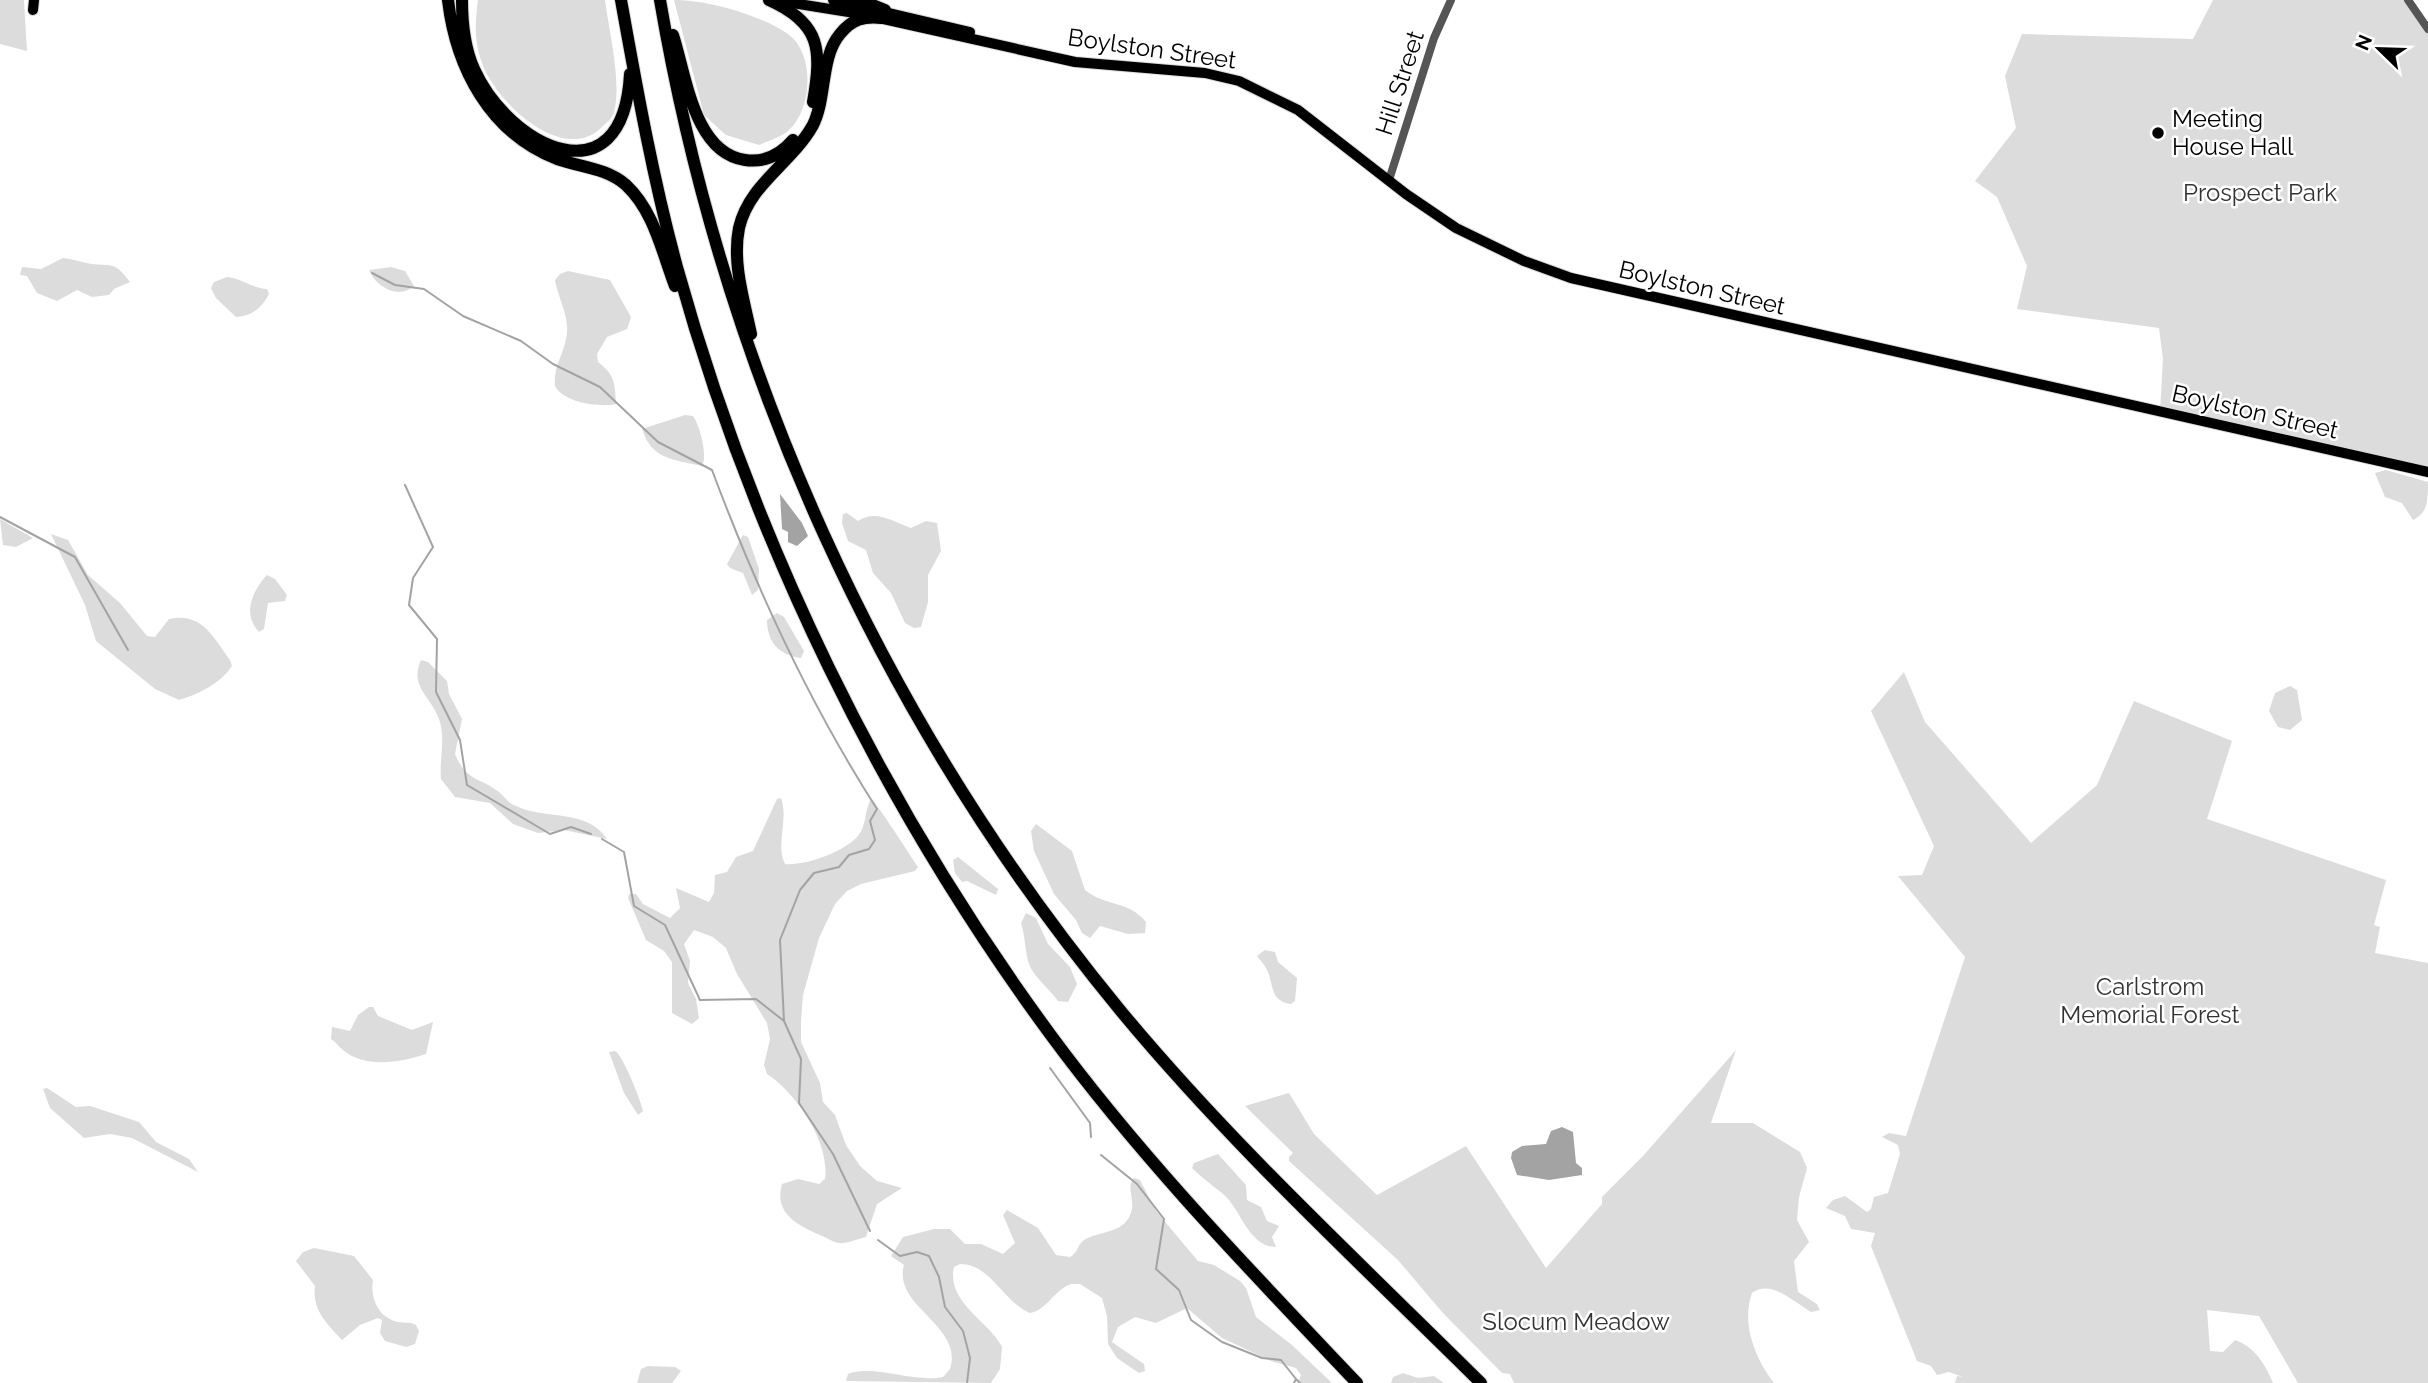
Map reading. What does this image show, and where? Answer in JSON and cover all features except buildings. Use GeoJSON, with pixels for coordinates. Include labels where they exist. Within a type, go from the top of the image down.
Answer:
{"type":"FeatureCollection","features":[{"type":"Feature","properties":{"kind":"highway"},"geometry":{"type":"LineString","coordinates":[[448,0],[459,57],[467,76],[491,110],[533,148],[561,160],[612,175],[638,198],[653,227],[784,567],[872,752],[936,864],[991,951],[1058,1045],[1139,1146],[1209,1227],[1357,1383]]}},
{"type":"Feature","properties":{"kind":"highway"},"geometry":{"type":"LineString","coordinates":[[462,0],[470,58],[488,93],[526,132],[555,148],[586,150],[603,144],[617,131],[628,99],[631,56]]}},
{"type":"Feature","properties":{"kind":"highway"},"geometry":{"type":"LineString","coordinates":[[621,0],[665,218],[709,373]]}},
{"type":"Feature","properties":{"kind":"highway"},"geometry":{"type":"LineString","coordinates":[[661,0],[704,132],[723,152],[752,161],[776,155],[793,140],[809,114],[815,88],[816,46],[811,32],[800,16],[770,0]]}},
{"type":"Feature","properties":{"kind":"highway"},"geometry":{"type":"LineString","coordinates":[[661,0],[675,80],[703,196],[730,292],[763,386],[841,573],[897,680],[949,769],[1060,934],[1121,1011],[1221,1123],[1481,1383]]}},
{"type":"Feature","properties":{"kind":"highway"},"geometry":{"type":"LineString","coordinates":[[860,0],[884,14]]}},
{"type":"Feature","properties":{"kind":"highway"},"geometry":{"type":"LineString","coordinates":[[763,386],[738,262],[739,232],[744,212],[756,191],[795,149],[813,123],[831,48],[837,37],[860,18],[884,14]]}},
{"type":"Feature","properties":{"kind":"main road","name":"Boylston Street"},"geometry":{"type":"LineString","coordinates":[[770,0],[884,14],[956,28],[1012,47],[1087,64],[1201,72],[1243,82],[1298,110],[1389,180],[1473,237],[1533,265],[1586,282],[2428,472]]}},
{"type":"Feature","properties":{"kind":"main road","name":"Boylston Street"},"geometry":{"type":"LineString","coordinates":[[833,0],[884,14]]}},
{"type":"Feature","properties":{"kind":"street","name":"Hill Street"},"geometry":{"type":"LineString","coordinates":[[1389,180],[1428,54],[1451,0]]}},
{"type":"Feature","properties":{"kind":"street"},"geometry":{"type":"LineString","coordinates":[[2408,0],[2428,29]]}},
{"type":"Feature","properties":{"kind":"green space"},"geometry":{"type":"Polygon","coordinates":[[[0,0],[24,0],[27,51],[0,44],[0,0]]]}},
{"type":"Feature","properties":{"kind":"green space"},"geometry":{"type":"Polygon","coordinates":[[[478,0],[605,0],[617,87],[614,112],[609,120],[585,137],[568,139],[550,134],[515,110],[489,78],[482,63],[476,32],[478,0]]]}},
{"type":"Feature","properties":{"kind":"green space"},"geometry":{"type":"Polygon","coordinates":[[[674,0],[702,3],[749,15],[777,27],[797,43],[806,67],[806,96],[796,121],[788,131],[759,145],[726,135],[704,115],[674,0]]]}},
{"type":"Feature","properties":{"kind":"green space","name":"Prospect Park"},"geometry":{"type":"Polygon","coordinates":[[[2213,0],[2408,0],[2428,29],[2428,472],[2160,412],[2163,359],[2159,328],[2017,309],[2027,266],[1997,197],[1975,181],[2016,128],[2005,76],[2022,34],[2193,39],[2213,0]]]}},
{"type":"Feature","properties":{"kind":"green space"},"geometry":{"type":"Polygon","coordinates":[[[63,258],[111,265],[130,282],[114,289],[109,295],[92,297],[77,290],[57,301],[37,293],[27,276],[20,275],[22,267],[41,269],[63,258]]]}},
{"type":"Feature","properties":{"kind":"green space"},"geometry":{"type":"Polygon","coordinates":[[[391,267],[405,271],[414,286],[402,292],[388,290],[377,282],[369,270],[391,267]]]}},
{"type":"Feature","properties":{"kind":"green space"},"geometry":{"type":"Polygon","coordinates":[[[568,271],[610,280],[631,317],[627,329],[607,337],[597,354],[598,362],[613,380],[616,404],[582,403],[565,396],[555,386],[555,373],[567,331],[566,316],[555,280],[568,271]]]}},
{"type":"Feature","properties":{"kind":"green space"},"geometry":{"type":"Polygon","coordinates":[[[227,277],[267,289],[269,294],[256,310],[236,317],[216,298],[211,288],[214,282],[227,277]]]}},
{"type":"Feature","properties":{"kind":"green space"},"geometry":{"type":"Polygon","coordinates":[[[685,415],[693,416],[698,427],[704,448],[702,466],[673,459],[658,452],[646,439],[642,429],[685,415]]]}},
{"type":"Feature","properties":{"kind":"green space"},"geometry":{"type":"Polygon","coordinates":[[[2386,470],[2428,482],[2426,505],[2418,517],[2413,520],[2402,503],[2385,497],[2375,473],[2386,470]]]}},
{"type":"Feature","properties":{"kind":"green space"},"geometry":{"type":"Polygon","coordinates":[[[847,513],[858,521],[878,516],[911,528],[926,521],[937,523],[941,551],[928,575],[928,602],[921,627],[914,628],[905,623],[891,593],[873,573],[866,550],[848,541],[842,523],[843,514],[847,513]]]}},
{"type":"Feature","properties":{"kind":"green space"},"geometry":{"type":"Polygon","coordinates":[[[0,519],[33,538],[16,547],[3,545],[0,519]]]}},
{"type":"Feature","properties":{"kind":"green space"},"geometry":{"type":"Polygon","coordinates":[[[51,534],[68,540],[88,575],[120,603],[147,636],[155,637],[169,619],[190,619],[206,628],[232,666],[208,688],[179,700],[155,689],[96,641],[85,605],[51,534]]]}},
{"type":"Feature","properties":{"kind":"green space"},"geometry":{"type":"Polygon","coordinates":[[[743,535],[748,537],[759,569],[758,590],[752,595],[743,573],[727,564],[743,535]]]}},
{"type":"Feature","properties":{"kind":"green space"},"geometry":{"type":"Polygon","coordinates":[[[267,575],[275,579],[287,595],[285,601],[268,603],[264,629],[259,632],[251,618],[250,610],[253,595],[267,575]]]}},
{"type":"Feature","properties":{"kind":"green space"},"geometry":{"type":"Polygon","coordinates":[[[777,613],[784,617],[804,651],[801,658],[786,654],[772,641],[767,620],[777,613]]]}},
{"type":"Feature","properties":{"kind":"green space"},"geometry":{"type":"Polygon","coordinates":[[[421,660],[428,662],[447,681],[449,694],[462,719],[455,754],[468,774],[499,792],[513,805],[577,819],[598,829],[607,839],[564,830],[538,833],[513,824],[490,803],[455,797],[441,779],[441,726],[419,684],[418,669],[421,660]]]}},
{"type":"Feature","properties":{"kind":"green space","name":"Carlstrom Memorial Forest"},"geometry":{"type":"Polygon","coordinates":[[[1904,672],[1925,722],[2031,843],[2097,785],[2134,701],[2232,741],[2207,819],[2386,880],[2374,925],[2380,927],[2375,953],[2428,963],[2428,1383],[2298,1383],[2259,1316],[2207,1310],[2210,1351],[2223,1352],[2235,1340],[2242,1343],[2258,1357],[2273,1383],[1955,1383],[1957,1376],[1963,1377],[1949,1372],[1937,1375],[1931,1366],[1917,1361],[1871,1246],[1875,1233],[1851,1229],[1845,1216],[1826,1208],[1833,1200],[1845,1196],[1867,1212],[1871,1209],[1874,1197],[1888,1193],[1900,1154],[1898,1145],[1882,1137],[1889,1133],[1906,1136],[1965,957],[1898,876],[1922,875],[1934,846],[1871,711],[1904,672]]]}},
{"type":"Feature","properties":{"kind":"green space"},"geometry":{"type":"Polygon","coordinates":[[[2290,686],[2297,690],[2302,720],[2290,730],[2278,727],[2269,711],[2275,693],[2290,686]]]}},
{"type":"Feature","properties":{"kind":"green space"},"geometry":{"type":"Polygon","coordinates":[[[781,798],[784,815],[781,848],[785,864],[803,863],[824,857],[852,842],[861,832],[871,799],[918,867],[915,871],[861,884],[847,891],[835,904],[819,938],[803,995],[801,1042],[820,1083],[823,1102],[835,1115],[846,1145],[860,1166],[877,1181],[902,1188],[877,1204],[866,1237],[845,1243],[834,1242],[805,1228],[790,1218],[781,1204],[782,1184],[798,1179],[819,1184],[825,1179],[822,1150],[809,1120],[799,1106],[778,1082],[767,1074],[764,1065],[770,1039],[767,1023],[737,974],[726,948],[713,937],[694,930],[684,944],[690,961],[688,983],[696,999],[699,1018],[692,1024],[672,1013],[672,962],[664,951],[646,940],[628,898],[629,894],[636,894],[643,904],[670,918],[680,908],[676,888],[709,902],[714,893],[715,875],[727,872],[736,857],[753,851],[777,799],[781,798]]]}},
{"type":"Feature","properties":{"kind":"green space"},"geometry":{"type":"Polygon","coordinates":[[[1036,824],[1072,851],[1085,890],[1139,915],[1146,922],[1145,933],[1128,934],[1100,926],[1090,938],[1082,933],[1076,920],[1054,894],[1034,851],[1031,831],[1036,824]]]}},
{"type":"Feature","properties":{"kind":"green space"},"geometry":{"type":"Polygon","coordinates":[[[958,857],[998,889],[996,895],[967,881],[962,882],[955,873],[953,860],[958,857]]]}},
{"type":"Feature","properties":{"kind":"green space"},"geometry":{"type":"Polygon","coordinates":[[[1026,913],[1036,918],[1048,944],[1070,967],[1077,984],[1068,1002],[1058,1001],[1030,966],[1021,923],[1026,913]]]}},
{"type":"Feature","properties":{"kind":"green space"},"geometry":{"type":"Polygon","coordinates":[[[1265,950],[1275,952],[1278,962],[1297,978],[1295,1001],[1291,1004],[1279,999],[1273,991],[1266,968],[1257,956],[1265,950]]]}},
{"type":"Feature","properties":{"kind":"green space"},"geometry":{"type":"Polygon","coordinates":[[[373,1007],[378,1016],[412,1030],[433,1022],[426,1054],[395,1061],[373,1062],[352,1056],[343,1050],[331,1039],[332,1027],[350,1031],[358,1015],[373,1007]]]}},
{"type":"Feature","properties":{"kind":"green space","name":"Slocum Meadow"},"geometry":{"type":"Polygon","coordinates":[[[1736,1050],[1711,1123],[1753,1123],[1800,1152],[1807,1168],[1799,1197],[1797,1220],[1809,1242],[1794,1261],[1798,1292],[1817,1304],[1820,1310],[1811,1312],[1775,1290],[1767,1289],[1752,1293],[1749,1305],[1752,1340],[1761,1363],[1774,1383],[1514,1383],[1510,1374],[1502,1373],[1442,1312],[1398,1260],[1289,1161],[1293,1153],[1245,1106],[1289,1093],[1314,1134],[1377,1195],[1466,1146],[1546,1268],[1602,1204],[1602,1197],[1643,1156],[1736,1050]]]}},
{"type":"Feature","properties":{"kind":"green space"},"geometry":{"type":"Polygon","coordinates":[[[615,1051],[627,1069],[639,1098],[643,1111],[638,1115],[624,1093],[609,1052],[615,1051]]]}},
{"type":"Feature","properties":{"kind":"green space"},"geometry":{"type":"Polygon","coordinates":[[[47,1088],[76,1107],[90,1106],[139,1122],[156,1142],[189,1159],[198,1172],[132,1138],[110,1134],[84,1138],[50,1108],[43,1089],[47,1088]]]}},
{"type":"Feature","properties":{"kind":"green space"},"geometry":{"type":"Polygon","coordinates":[[[1218,1154],[1246,1185],[1247,1200],[1261,1207],[1267,1221],[1279,1226],[1272,1237],[1276,1247],[1258,1241],[1229,1200],[1192,1168],[1194,1163],[1218,1154]]]}},
{"type":"Feature","properties":{"kind":"green space"},"geometry":{"type":"Polygon","coordinates":[[[1134,1178],[1140,1180],[1156,1211],[1198,1261],[1214,1265],[1240,1281],[1246,1288],[1256,1317],[1292,1345],[1332,1383],[1298,1383],[1301,1375],[1296,1368],[1271,1361],[1222,1338],[1187,1308],[1156,1323],[1135,1317],[1118,1327],[1112,1342],[1144,1364],[1145,1371],[1139,1373],[1117,1358],[1108,1344],[1107,1316],[1102,1298],[1080,1284],[1065,1287],[1041,1308],[1030,1313],[1012,1301],[980,1270],[960,1264],[954,1267],[956,1291],[1002,1347],[1000,1369],[991,1383],[846,1381],[848,1374],[858,1372],[932,1378],[943,1377],[950,1369],[952,1354],[947,1340],[908,1293],[903,1280],[904,1265],[891,1256],[903,1237],[934,1229],[950,1229],[965,1244],[981,1244],[1003,1254],[1015,1243],[1003,1215],[1007,1210],[1038,1228],[1056,1255],[1070,1257],[1084,1240],[1125,1223],[1132,1209],[1130,1188],[1134,1178]]]}},
{"type":"Feature","properties":{"kind":"green space"},"geometry":{"type":"Polygon","coordinates":[[[314,1248],[354,1256],[373,1280],[374,1298],[379,1310],[394,1321],[416,1325],[419,1331],[415,1344],[406,1347],[385,1341],[380,1333],[382,1320],[378,1318],[360,1325],[342,1340],[321,1316],[316,1302],[315,1286],[296,1261],[303,1252],[314,1248]]]}},
{"type":"Feature","properties":{"kind":"green space"},"geometry":{"type":"Polygon","coordinates":[[[648,1366],[675,1367],[681,1371],[672,1383],[637,1383],[641,1369],[648,1366]]]}},
{"type":"Feature","properties":{"kind":"green space"},"geometry":{"type":"Polygon","coordinates":[[[1403,1373],[1418,1378],[1434,1376],[1444,1383],[1391,1383],[1393,1377],[1403,1373]]]}},
{"type":"Feature","properties":{"kind":"shaded area"},"geometry":{"type":"Polygon","coordinates":[[[780,494],[802,523],[808,536],[797,546],[788,542],[788,532],[782,529],[780,494]]]}},
{"type":"Feature","properties":{"kind":"shaded area"},"geometry":{"type":"Polygon","coordinates":[[[1562,1127],[1573,1132],[1576,1163],[1582,1168],[1582,1175],[1549,1180],[1517,1175],[1511,1158],[1512,1152],[1522,1146],[1546,1144],[1551,1131],[1562,1127]]]}},
{"type":"Feature","properties":{"kind":"waterway"},"geometry":{"type":"LineString","coordinates":[[372,273],[395,285],[424,289],[463,316],[521,341],[553,364],[600,387],[658,442],[712,470],[747,558],[786,644],[829,728],[877,809],[870,821],[875,840],[869,849],[849,855],[839,867],[814,873],[800,890],[780,940],[784,1021]]}},
{"type":"Feature","properties":{"kind":"waterway"},"geometry":{"type":"LineString","coordinates":[[405,485],[433,547],[413,578],[409,605],[437,639],[436,692],[460,740],[467,785],[550,834],[571,827],[591,834]]}},
{"type":"Feature","properties":{"kind":"waterway"},"geometry":{"type":"LineString","coordinates":[[0,517],[75,557],[128,650]]}},
{"type":"Feature","properties":{"kind":"waterway"},"geometry":{"type":"LineString","coordinates":[[602,839],[624,852],[634,906],[665,925],[700,1000],[756,999],[784,1021],[801,1059],[799,1103],[833,1154],[870,1231]]}},
{"type":"Feature","properties":{"kind":"waterway"},"geometry":{"type":"LineString","coordinates":[[1050,1068],[1090,1123],[1091,1137]]}},
{"type":"Feature","properties":{"kind":"waterway"},"geometry":{"type":"LineString","coordinates":[[1101,1155],[1137,1184],[1164,1219],[1156,1269],[1179,1290],[1191,1320],[1222,1342],[1262,1358],[1281,1360],[1296,1379]]}},
{"type":"Feature","properties":{"kind":"waterway"},"geometry":{"type":"LineString","coordinates":[[878,1240],[900,1256],[917,1252],[929,1256],[939,1277],[945,1307],[963,1331],[970,1358],[967,1383]]}},
{"type":"Feature","properties":{"kind":"waterway"},"geometry":{"type":"LineString","coordinates":[[1294,1383],[1296,1379],[1300,1383]]}},
{"type":"Feature","properties":{"kind":"place","name":"Meeting House Hall"},"geometry":{"type":"Point","coordinates":[2158,133]}}]}
